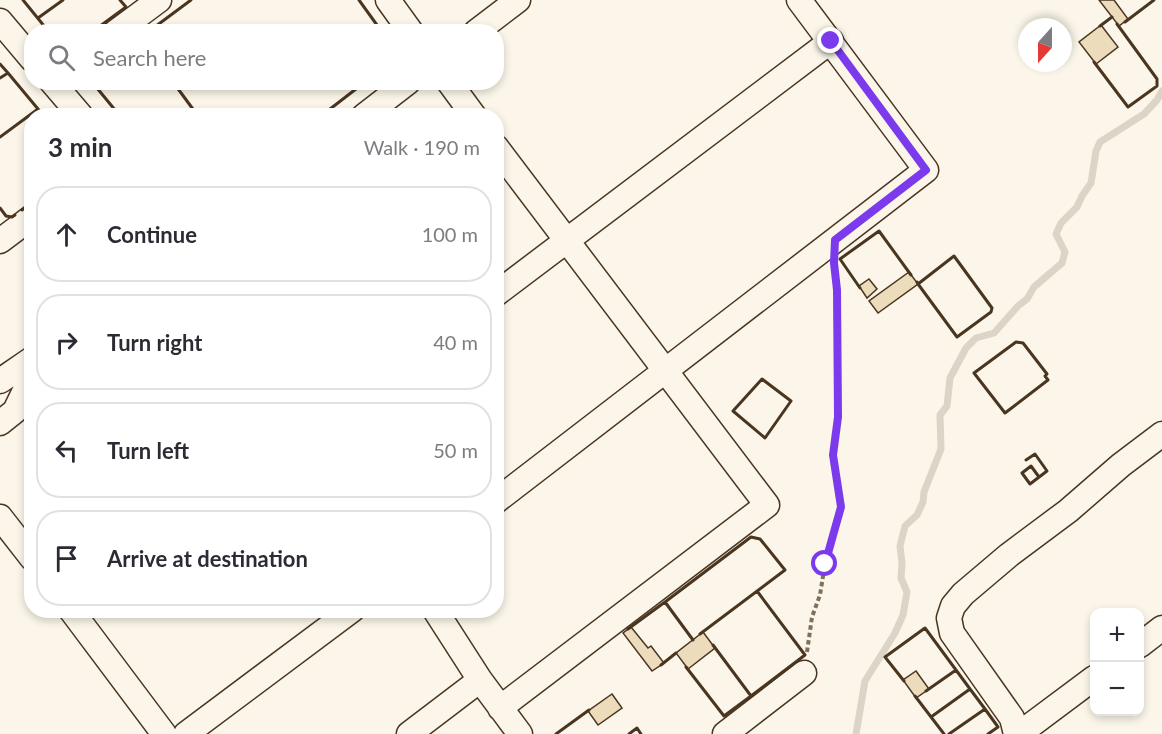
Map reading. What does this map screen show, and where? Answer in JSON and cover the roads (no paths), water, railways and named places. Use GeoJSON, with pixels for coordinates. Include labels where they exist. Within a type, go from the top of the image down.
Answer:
{"type":"FeatureCollection","features":[{"type":"Feature","properties":{"kind":"street"},"geometry":{"type":"LineString","coordinates":[[127,24],[159,0]]}},
{"type":"Feature","properties":{"kind":"street"},"geometry":{"type":"LineString","coordinates":[[388,0],[405,24]]}},
{"type":"Feature","properties":{"kind":"street"},"geometry":{"type":"LineString","coordinates":[[486,24],[518,0]]}},
{"type":"Feature","properties":{"kind":"street"},"geometry":{"type":"LineString","coordinates":[[504,495],[926,170],[799,0]]}},
{"type":"Feature","properties":{"kind":"street"},"geometry":{"type":"LineString","coordinates":[[0,21],[24,50]]}},
{"type":"Feature","properties":{"kind":"street"},"geometry":{"type":"LineString","coordinates":[[504,288],[831,41]]}},
{"type":"Feature","properties":{"kind":"street"},"geometry":{"type":"LineString","coordinates":[[59,90],[74,108]]}},
{"type":"Feature","properties":{"kind":"street"},"geometry":{"type":"LineString","coordinates":[[374,108],[398,90]]}},
{"type":"Feature","properties":{"kind":"street"},"geometry":{"type":"LineString","coordinates":[[455,90],[468,108]]}},
{"type":"Feature","properties":{"kind":"street"},"geometry":{"type":"LineString","coordinates":[[500,708],[767,505],[504,158]]}},
{"type":"Feature","properties":{"kind":"street"},"geometry":{"type":"LineString","coordinates":[[2,236],[24,222]]}},
{"type":"Feature","properties":{"kind":"street"},"geometry":{"type":"LineString","coordinates":[[0,381],[24,364]]}},
{"type":"Feature","properties":{"kind":"street"},"geometry":{"type":"LineString","coordinates":[[0,423],[15,411],[24,392]]}},
{"type":"Feature","properties":{"kind":"street"},"geometry":{"type":"LineString","coordinates":[[1090,682],[1018,734],[1012,718],[952,633],[949,618],[953,606],[963,594],[1162,434]]}},
{"type":"Feature","properties":{"kind":"street"},"geometry":{"type":"LineString","coordinates":[[0,517],[24,548]]}},
{"type":"Feature","properties":{"kind":"street"},"geometry":{"type":"LineString","coordinates":[[77,618],[164,734]]}},
{"type":"Feature","properties":{"kind":"street"},"geometry":{"type":"LineString","coordinates":[[186,734],[341,618]]}},
{"type":"Feature","properties":{"kind":"street"},"geometry":{"type":"LineString","coordinates":[[440,618],[480,680],[520,734]]}},
{"type":"Feature","properties":{"kind":"street"},"geometry":{"type":"LineString","coordinates":[[1144,642],[1162,628]]}},
{"type":"Feature","properties":{"kind":"street"},"geometry":{"type":"LineString","coordinates":[[725,734],[804,673]]}},
{"type":"Feature","properties":{"kind":"street"},"geometry":{"type":"LineString","coordinates":[[410,734],[480,680]]}},
{"type":"Feature","properties":{"kind":"waterway"},"geometry":{"type":"LineString","coordinates":[[856,734],[865,681],[895,633],[903,615],[907,592],[901,578],[900,546],[905,526],[917,515],[923,502],[924,492],[941,449],[940,415],[947,406],[950,378],[966,348],[976,338],[994,333],[1027,299],[1034,287],[1062,263],[1065,252],[1056,234],[1061,223],[1077,207],[1091,183],[1096,151],[1100,142],[1144,114],[1162,91]]}}]}
